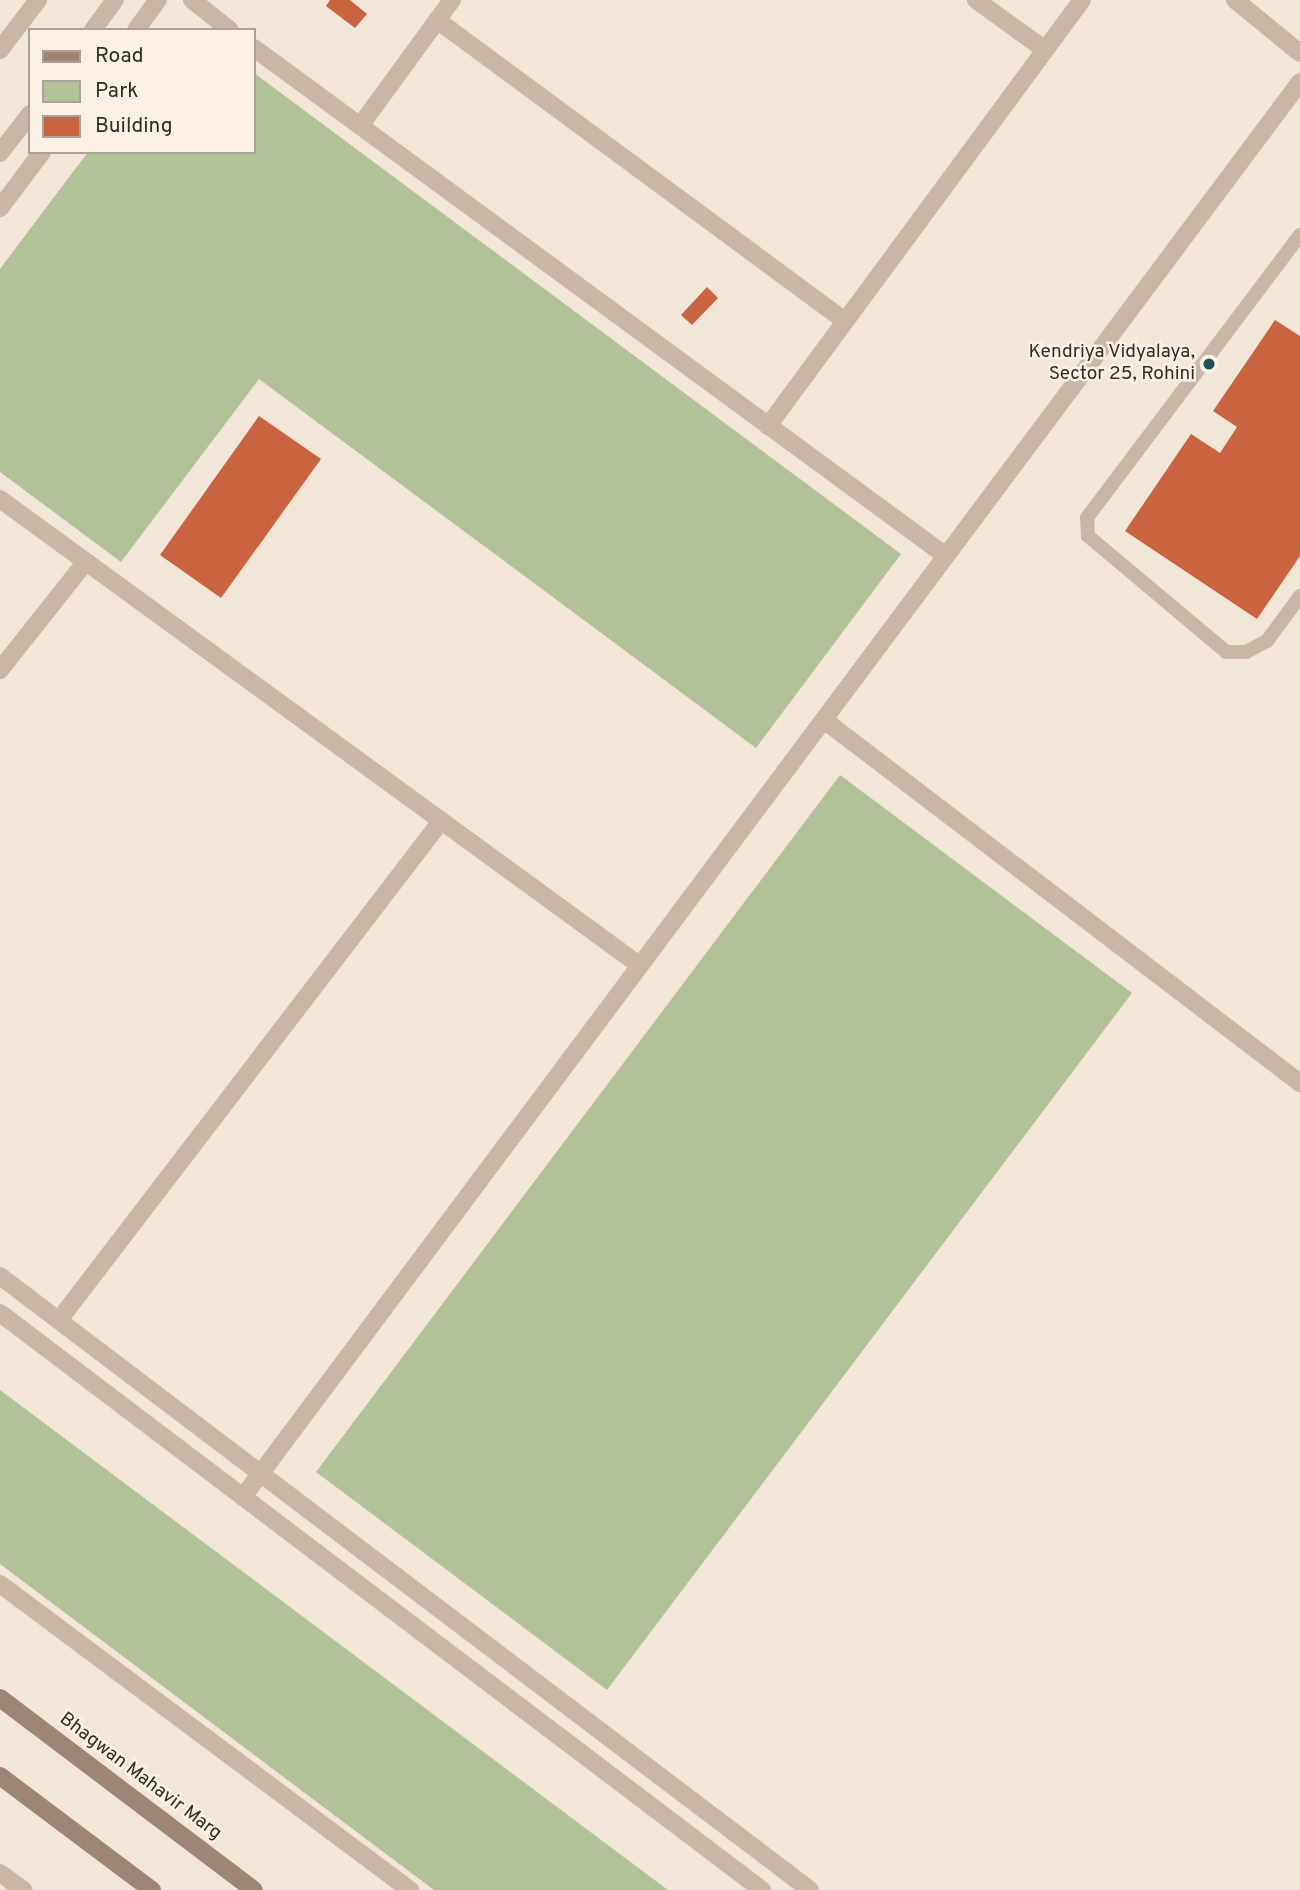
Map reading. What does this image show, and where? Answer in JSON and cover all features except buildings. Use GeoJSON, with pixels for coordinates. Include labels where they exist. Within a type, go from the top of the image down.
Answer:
{"type":"FeatureCollection","features":[{"type":"Feature","properties":{"kind":"main road","name":"Bhagwan Mahavir Marg"},"geometry":{"type":"LineString","coordinates":[[0,1698],[254,1890]]}},
{"type":"Feature","properties":{"kind":"main road"},"geometry":{"type":"LineString","coordinates":[[0,1776],[152,1890]]}},
{"type":"Feature","properties":{"kind":"street"},"geometry":{"type":"LineString","coordinates":[[0,50],[38,0]]}},
{"type":"Feature","properties":{"kind":"street"},"geometry":{"type":"LineString","coordinates":[[94,28],[115,0]]}},
{"type":"Feature","properties":{"kind":"street"},"geometry":{"type":"LineString","coordinates":[[137,28],[158,0]]}},
{"type":"Feature","properties":{"kind":"street"},"geometry":{"type":"LineString","coordinates":[[192,0],[227,28]]}},
{"type":"Feature","properties":{"kind":"street"},"geometry":{"type":"LineString","coordinates":[[360,126],[452,0]]}},
{"type":"Feature","properties":{"kind":"street"},"geometry":{"type":"LineString","coordinates":[[976,0],[1044,48]]}},
{"type":"Feature","properties":{"kind":"street"},"geometry":{"type":"LineString","coordinates":[[768,426],[1044,48],[1082,0]]}},
{"type":"Feature","properties":{"kind":"street"},"geometry":{"type":"LineString","coordinates":[[1236,0],[1300,52]]}},
{"type":"Feature","properties":{"kind":"street"},"geometry":{"type":"LineString","coordinates":[[437,20],[845,321]]}},
{"type":"Feature","properties":{"kind":"street"},"geometry":{"type":"LineString","coordinates":[[256,49],[946,556]]}},
{"type":"Feature","properties":{"kind":"street"},"geometry":{"type":"LineString","coordinates":[[243,1497],[1300,82]]}},
{"type":"Feature","properties":{"kind":"street"},"geometry":{"type":"LineString","coordinates":[[0,153],[28,117]]}},
{"type":"Feature","properties":{"kind":"street"},"geometry":{"type":"LineString","coordinates":[[0,208],[40,154]]}},
{"type":"Feature","properties":{"kind":"street"},"geometry":{"type":"LineString","coordinates":[[0,499],[84,564],[639,965]]}},
{"type":"Feature","properties":{"kind":"street"},"geometry":{"type":"LineString","coordinates":[[0,670],[84,564]]}},
{"type":"Feature","properties":{"kind":"street"},"geometry":{"type":"LineString","coordinates":[[824,720],[1300,1083]]}},
{"type":"Feature","properties":{"kind":"street"},"geometry":{"type":"LineString","coordinates":[[59,1321],[441,821]]}},
{"type":"Feature","properties":{"kind":"street"},"geometry":{"type":"LineString","coordinates":[[0,1276],[810,1890]]}},
{"type":"Feature","properties":{"kind":"street"},"geometry":{"type":"LineString","coordinates":[[0,1313],[762,1890]]}},
{"type":"Feature","properties":{"kind":"street"},"geometry":{"type":"LineString","coordinates":[[0,1584],[410,1890]]}},
{"type":"Feature","properties":{"kind":"street"},"geometry":{"type":"LineString","coordinates":[[0,1872],[23,1890]]}},
{"type":"Feature","properties":{"kind":"lane"},"geometry":{"type":"LineString","coordinates":[[1300,234],[1087,518],[1088,536],[1226,652],[1247,652],[1267,641],[1300,596]]}},
{"type":"Feature","properties":{"kind":"green space"},"geometry":{"type":"Polygon","coordinates":[[[256,74],[901,554],[756,748],[259,379],[121,562],[0,472],[0,269],[86,154],[256,154],[256,74]]]}},
{"type":"Feature","properties":{"kind":"green space"},"geometry":{"type":"Polygon","coordinates":[[[840,775],[1132,993],[607,1690],[316,1472],[840,775]]]}},
{"type":"Feature","properties":{"kind":"green space"},"geometry":{"type":"Polygon","coordinates":[[[0,1390],[668,1890],[434,1890],[0,1564],[0,1390]]]}},
{"type":"Feature","properties":{"kind":"place","name":"Kendriya Vidyalaya, Sector 25, Rohini"},"geometry":{"type":"Point","coordinates":[1209,364]}}]}
